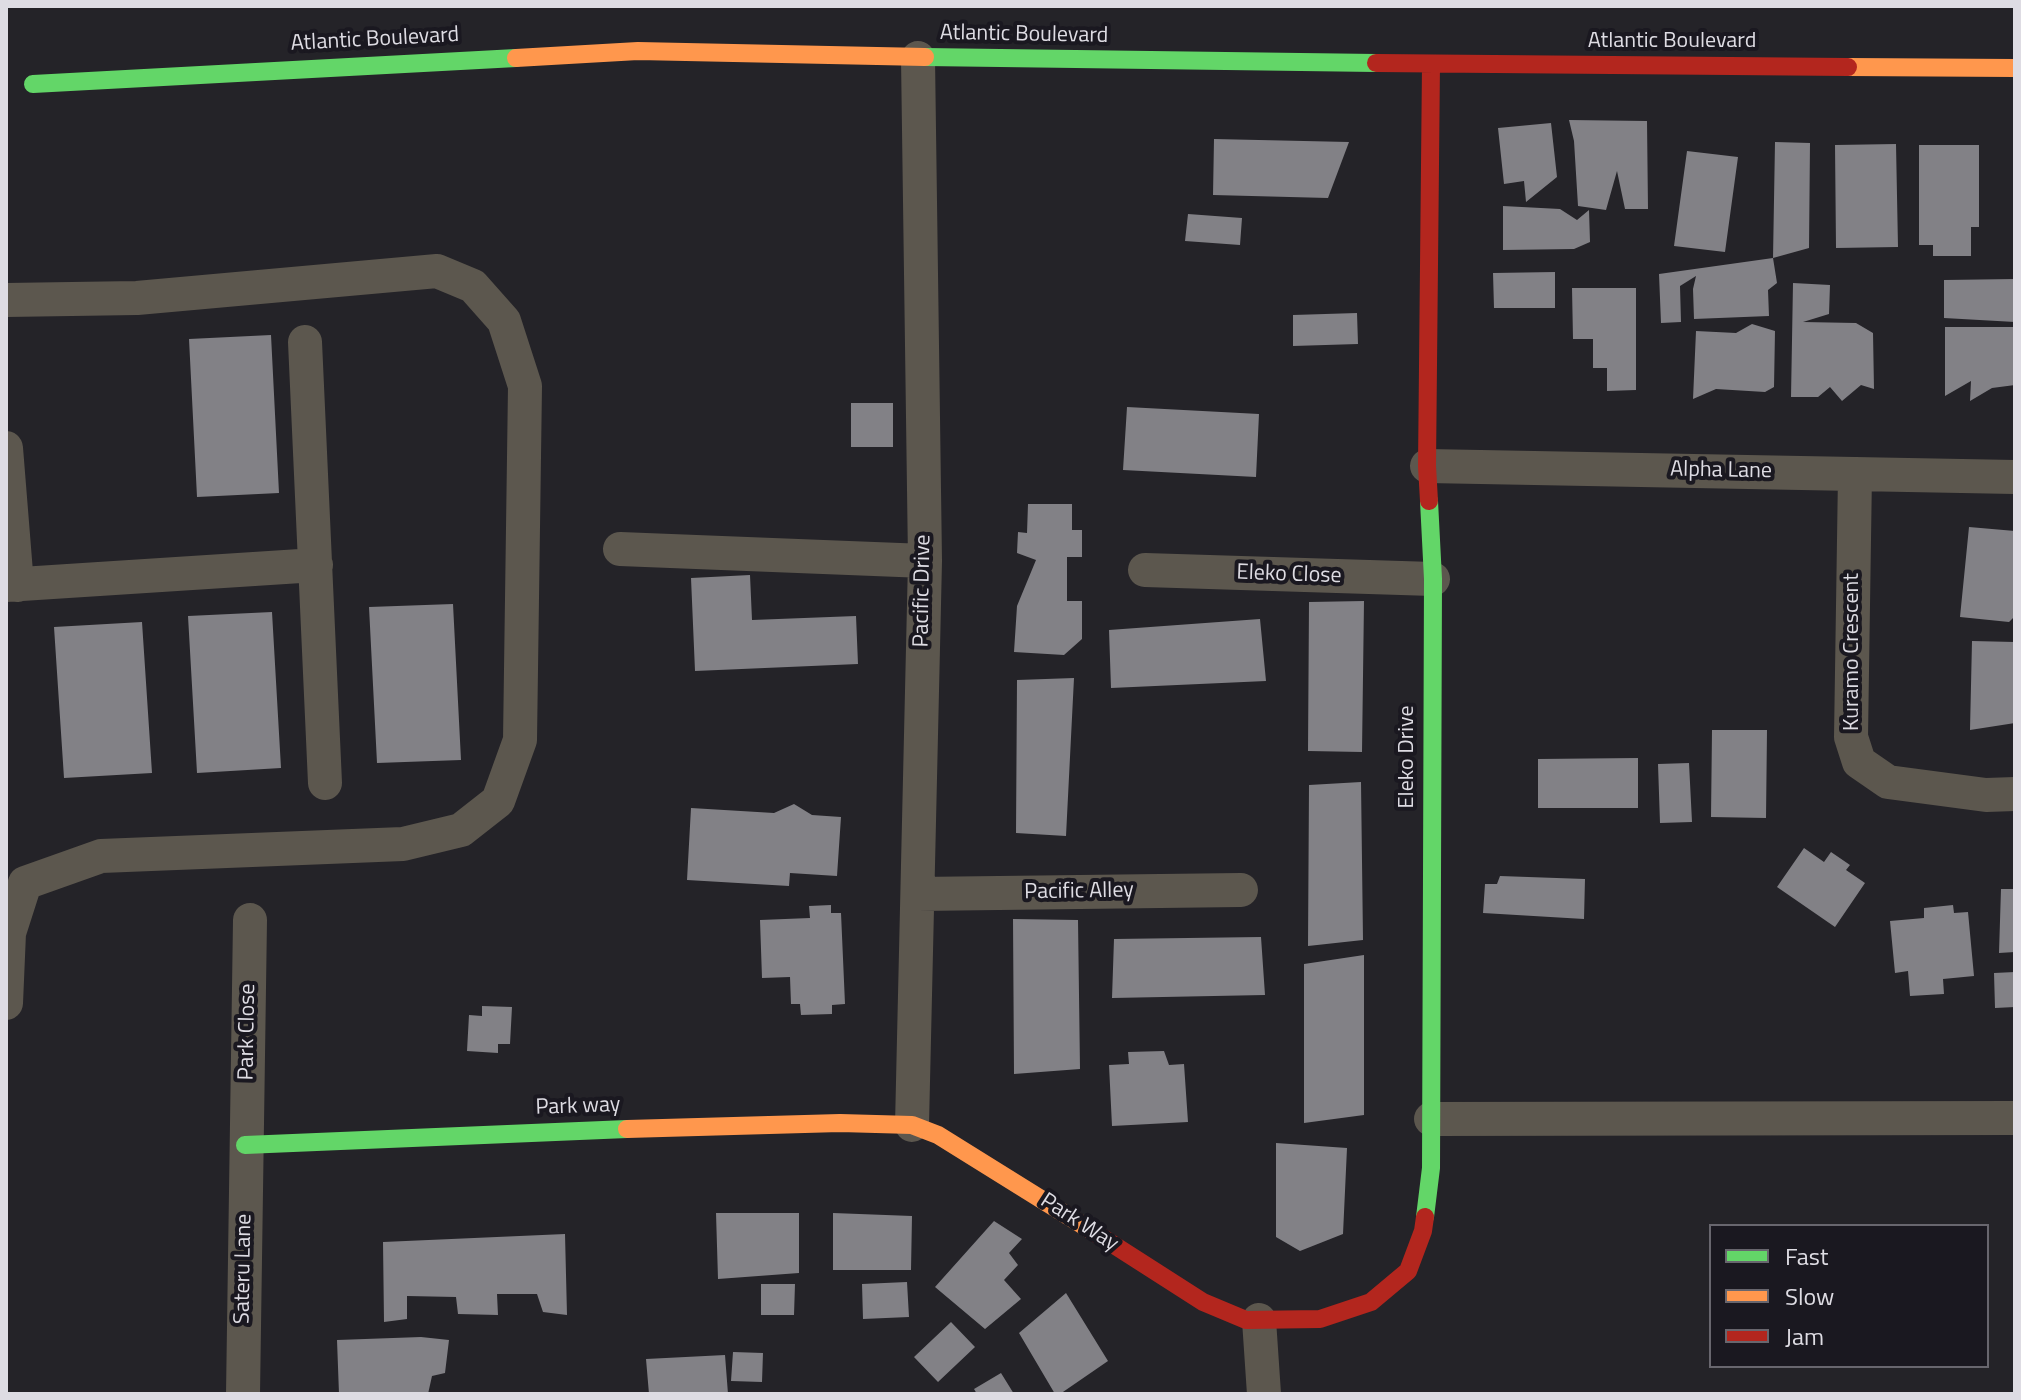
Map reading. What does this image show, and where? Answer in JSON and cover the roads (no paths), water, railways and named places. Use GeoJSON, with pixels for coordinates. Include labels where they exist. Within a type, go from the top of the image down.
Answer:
{"type":"FeatureCollection","features":[{"type":"Feature","properties":{"kind":"street","name":"Atlantic Boulevard"},"geometry":{"type":"LineString","coordinates":[[33,84],[638,51],[918,58],[2015,68]]}},
{"type":"Feature","properties":{"kind":"street","name":"Pacific Drive"},"geometry":{"type":"LineString","coordinates":[[912,1125],[925,561],[918,58]]}},
{"type":"Feature","properties":{"kind":"street","name":"Eleko Drive"},"geometry":{"type":"LineString","coordinates":[[1252,1320],[1320,1319],[1371,1302],[1408,1271],[1423,1231],[1431,1168],[1433,579],[1427,466],[1431,64]]}},
{"type":"Feature","properties":{"kind":"street"},"geometry":{"type":"LineString","coordinates":[[6,300],[137,298],[437,271],[473,286],[504,321],[525,386],[520,740],[498,801],[461,830],[403,844],[101,856],[25,883],[9,933],[6,1003]]}},
{"type":"Feature","properties":{"kind":"street"},"geometry":{"type":"LineString","coordinates":[[305,342],[325,783]]}},
{"type":"Feature","properties":{"kind":"street"},"geometry":{"type":"LineString","coordinates":[[6,448],[12,585],[316,565]]}},
{"type":"Feature","properties":{"kind":"street","name":"Alpha Lane"},"geometry":{"type":"LineString","coordinates":[[1427,466],[2015,477]]}},
{"type":"Feature","properties":{"kind":"street","name":"Kuramo Crescent"},"geometry":{"type":"LineString","coordinates":[[1855,474],[1851,737],[1859,762],[1888,782],[1986,795],[2015,794]]}},
{"type":"Feature","properties":{"kind":"street"},"geometry":{"type":"LineString","coordinates":[[620,549],[925,561]]}},
{"type":"Feature","properties":{"kind":"street","name":"Eleko Close"},"geometry":{"type":"LineString","coordinates":[[1145,570],[1433,579]]}},
{"type":"Feature","properties":{"kind":"street","name":"Pacific Alley"},"geometry":{"type":"LineString","coordinates":[[918,894],[1241,890]]}},
{"type":"Feature","properties":{"kind":"street","name":"Park Close"},"geometry":{"type":"LineString","coordinates":[[245,1145],[250,920]]}},
{"type":"Feature","properties":{"kind":"street"},"geometry":{"type":"LineString","coordinates":[[1431,1119],[2015,1118]]}},
{"type":"Feature","properties":{"kind":"street","name":"Park way"},"geometry":{"type":"LineString","coordinates":[[245,1145],[705,1126],[912,1125]]}},
{"type":"Feature","properties":{"kind":"street","name":"Park Way"},"geometry":{"type":"LineString","coordinates":[[912,1125],[938,1135],[997,1170],[1203,1302],[1252,1320]]}},
{"type":"Feature","properties":{"kind":"street","name":"Sateru Lane"},"geometry":{"type":"LineString","coordinates":[[243,1394],[245,1145]]}},
{"type":"Feature","properties":{"kind":"street"},"geometry":{"type":"LineString","coordinates":[[1252,1320],[1264,1394]]}}]}
